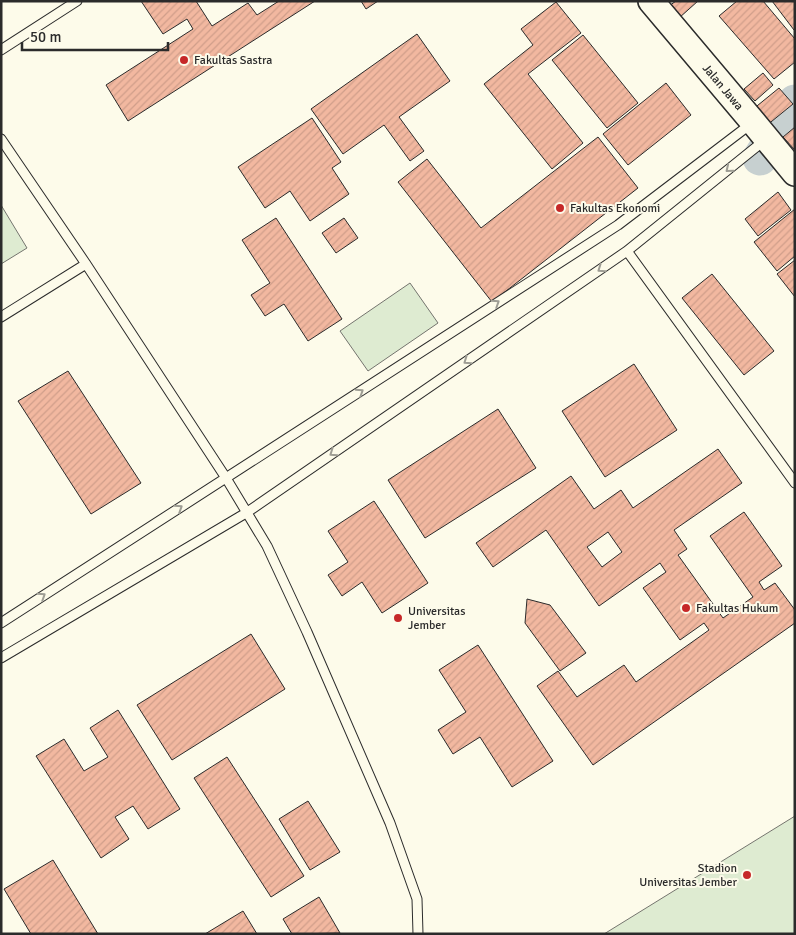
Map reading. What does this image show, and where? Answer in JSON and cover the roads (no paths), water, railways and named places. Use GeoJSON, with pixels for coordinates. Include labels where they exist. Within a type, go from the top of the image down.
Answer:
{"type":"FeatureCollection","features":[{"type":"Feature","properties":{"kind":"main road","name":"Jalan Jawa"},"geometry":{"type":"LineString","coordinates":[[651,1],[795,173]]}},
{"type":"Feature","properties":{"kind":"lane"},"geometry":{"type":"LineString","coordinates":[[1,50],[77,1]]}},
{"type":"Feature","properties":{"kind":"lane"},"geometry":{"type":"LineString","coordinates":[[1,658],[246,513],[627,251],[765,136]]}},
{"type":"Feature","properties":{"kind":"lane"},"geometry":{"type":"LineString","coordinates":[[1,622],[618,224],[765,136]]}},
{"type":"Feature","properties":{"kind":"lane"},"geometry":{"type":"LineString","coordinates":[[1,138],[226,478],[266,546],[307,632],[390,823],[417,899],[418,934]]}},
{"type":"Feature","properties":{"kind":"lane"},"geometry":{"type":"LineString","coordinates":[[627,251],[795,483]]}},
{"type":"Feature","properties":{"kind":"lane"},"geometry":{"type":"LineString","coordinates":[[1,317],[86,264]]}},
{"type":"Feature","properties":{"kind":"waterway"},"geometry":{"type":"LineString","coordinates":[[760,158],[795,102]]}},
{"type":"Feature","properties":{"kind":"place","name":"Fakultas Sastra"},"geometry":{"type":"Point","coordinates":[184,60]}},
{"type":"Feature","properties":{"kind":"place","name":"Fakultas Ekonomi"},"geometry":{"type":"Point","coordinates":[560,208]}},
{"type":"Feature","properties":{"kind":"place","name":"Fakultas Hukum"},"geometry":{"type":"Point","coordinates":[686,608]}},
{"type":"Feature","properties":{"kind":"place","name":"Universitas Jember"},"geometry":{"type":"Point","coordinates":[398,618]}},
{"type":"Feature","properties":{"kind":"place","name":"Stadion Universitas Jember"},"geometry":{"type":"Point","coordinates":[747,875]}}]}
